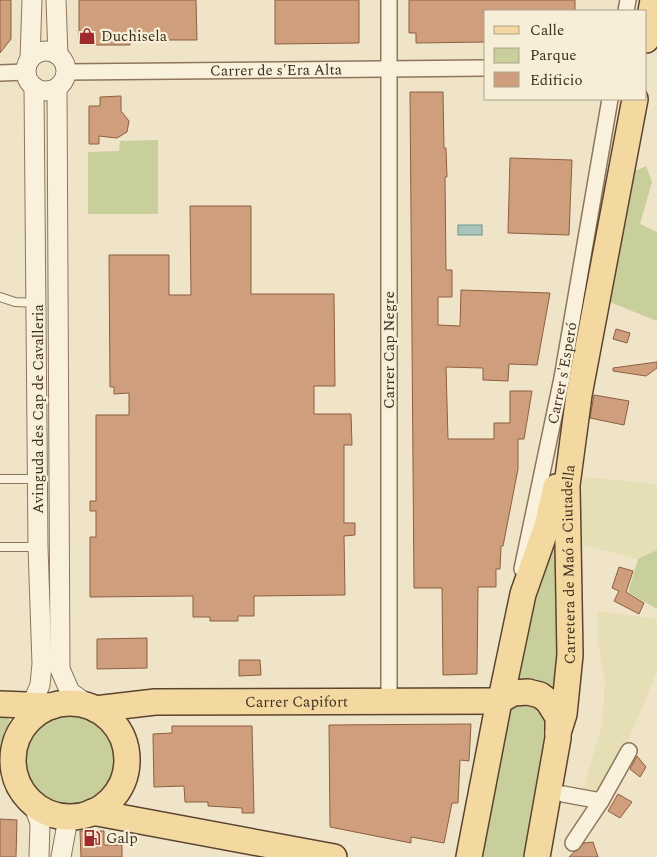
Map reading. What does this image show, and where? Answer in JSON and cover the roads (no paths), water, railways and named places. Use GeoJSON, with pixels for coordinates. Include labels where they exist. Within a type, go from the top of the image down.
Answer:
{"type":"FeatureCollection","features":[{"type":"Feature","properties":{"kind":"main road"},"geometry":{"type":"LineString","coordinates":[[647,34],[653,0]]}},
{"type":"Feature","properties":{"kind":"main road","name":"Carretera de Maó a Ciutadella"},"geometry":{"type":"LineString","coordinates":[[558,733],[564,714],[570,656],[570,590],[566,521],[567,485],[579,396],[635,100]]}},
{"type":"Feature","properties":{"kind":"main road","name":"Carretera de Maó a Ciutadella"},"geometry":{"type":"LineString","coordinates":[[469,857],[523,594],[547,526],[579,396]]}},
{"type":"Feature","properties":{"kind":"main road"},"geometry":{"type":"LineString","coordinates":[[563,850],[563,794],[576,706],[576,627],[570,590]]}},
{"type":"Feature","properties":{"kind":"main road","name":"Carrer Capifort"},"geometry":{"type":"LineString","coordinates":[[92,708],[156,702],[500,700],[513,694],[528,692],[540,695],[556,711],[558,733]]}},
{"type":"Feature","properties":{"kind":"main road"},"geometry":{"type":"LineString","coordinates":[[0,704],[42,705],[70,703],[92,708],[108,718],[118,730],[124,744],[127,759],[125,774],[119,788],[108,802],[84,815]]}},
{"type":"Feature","properties":{"kind":"main road"},"geometry":{"type":"LineString","coordinates":[[30,801],[19,786],[14,770],[13,754],[22,728],[42,705]]}},
{"type":"Feature","properties":{"kind":"main road"},"geometry":{"type":"LineString","coordinates":[[537,857],[558,733]]}},
{"type":"Feature","properties":{"kind":"main road"},"geometry":{"type":"LineString","coordinates":[[0,792],[30,801],[53,814],[84,815],[334,857]]}},
{"type":"Feature","properties":{"kind":"street","name":"Avinguda des Cap de Cavalleria"},"geometry":{"type":"LineString","coordinates":[[32,0],[30,72],[38,303],[38,547],[42,705]]}},
{"type":"Feature","properties":{"kind":"street"},"geometry":{"type":"LineString","coordinates":[[56,0],[58,55]]}},
{"type":"Feature","properties":{"kind":"street","name":"Carrer Cap Negre"},"geometry":{"type":"LineString","coordinates":[[389,0],[389,700]]}},
{"type":"Feature","properties":{"kind":"street"},"geometry":{"type":"LineString","coordinates":[[40,52],[52,52],[58,55],[66,65],[65,78],[57,88],[46,92],[30,72],[40,52]]}},
{"type":"Feature","properties":{"kind":"street","name":"Carrer de s'Era Alta"},"geometry":{"type":"LineString","coordinates":[[66,72],[484,68]]}},
{"type":"Feature","properties":{"kind":"street"},"geometry":{"type":"LineString","coordinates":[[0,73],[30,72]]}},
{"type":"Feature","properties":{"kind":"street","name":"Avinguda des Cap de Cavalleria"},"geometry":{"type":"LineString","coordinates":[[57,88],[60,669],[70,692],[92,708]]}},
{"type":"Feature","properties":{"kind":"street","name":"Carrer s'Esperó"},"geometry":{"type":"LineString","coordinates":[[512,646],[515,600],[562,378],[610,100]]}},
{"type":"Feature","properties":{"kind":"street"},"geometry":{"type":"LineString","coordinates":[[563,850],[601,802],[629,751]]}},
{"type":"Feature","properties":{"kind":"street"},"geometry":{"type":"LineString","coordinates":[[563,794],[601,802]]}},
{"type":"Feature","properties":{"kind":"street"},"geometry":{"type":"LineString","coordinates":[[30,801],[40,823],[39,857]]}},
{"type":"Feature","properties":{"kind":"street"},"geometry":{"type":"LineString","coordinates":[[60,857],[67,824],[84,815]]}},
{"type":"Feature","properties":{"kind":"lane"},"geometry":{"type":"LineString","coordinates":[[0,297],[15,302],[38,303]]}},
{"type":"Feature","properties":{"kind":"lane"},"geometry":{"type":"LineString","coordinates":[[0,480],[38,479]]}},
{"type":"Feature","properties":{"kind":"lane"},"geometry":{"type":"LineString","coordinates":[[0,547],[38,547]]}},
{"type":"Feature","properties":{"kind":"water"},"geometry":{"type":"Polygon","coordinates":[[[458,225],[482,225],[482,235],[458,235],[458,225]]]}},
{"type":"Feature","properties":{"kind":"place","name":"Duchisela"},"geometry":{"type":"Point","coordinates":[87,36]}},
{"type":"Feature","properties":{"kind":"place","name":"Galp"},"geometry":{"type":"Point","coordinates":[92,838]}}]}
